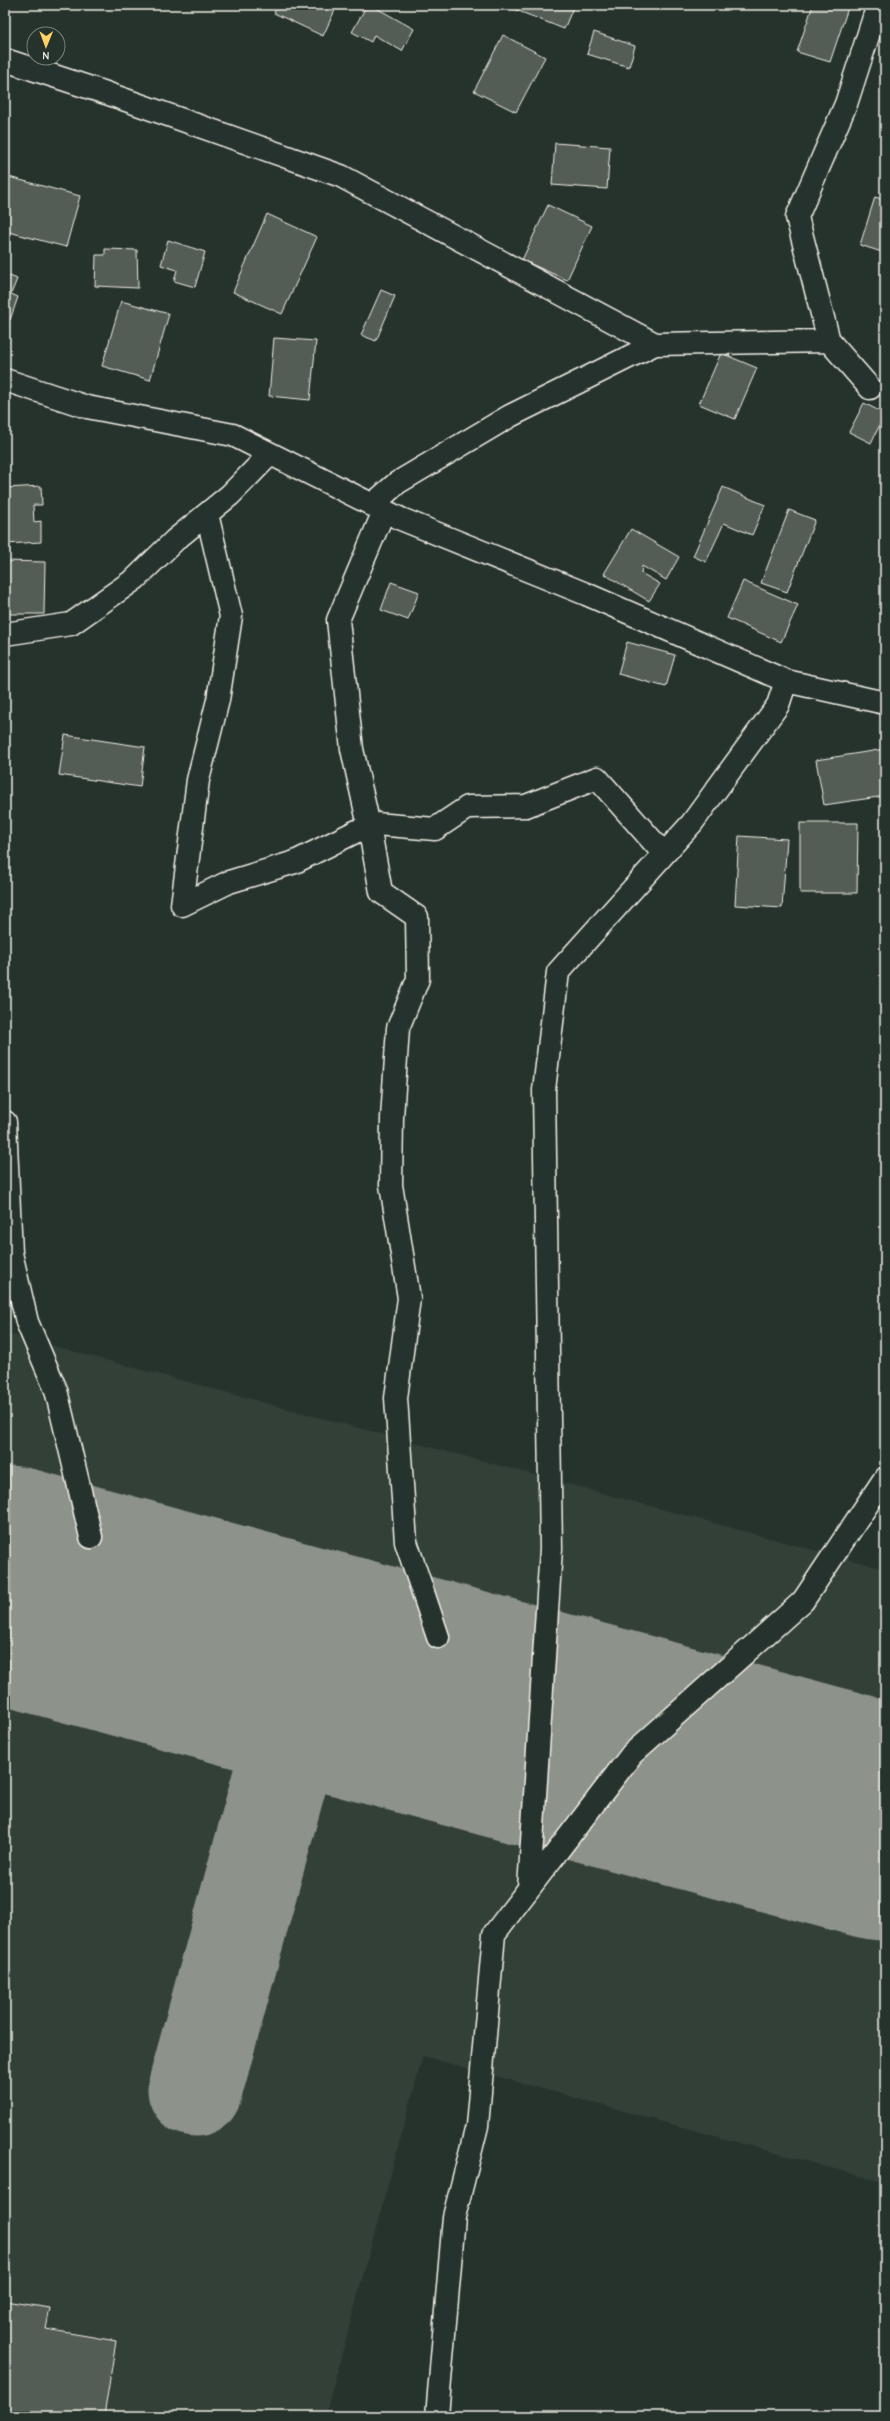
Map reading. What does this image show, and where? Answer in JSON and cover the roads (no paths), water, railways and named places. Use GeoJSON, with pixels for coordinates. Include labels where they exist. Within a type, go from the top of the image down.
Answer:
{"type":"FeatureCollection","features":[{"type":"Feature","properties":{"kind":"street"},"geometry":{"type":"LineString","coordinates":[[870,388],[829,341],[797,217],[846,104],[878,5]]}},
{"type":"Feature","properties":{"kind":"street"},"geometry":{"type":"LineString","coordinates":[[5,60],[106,92],[341,176],[655,344]]}},
{"type":"Feature","properties":{"kind":"street"},"geometry":{"type":"LineString","coordinates":[[438,1637],[406,1542],[396,1398],[409,1298],[391,1185],[392,1118],[398,1028],[418,979],[417,917],[381,892],[369,826],[352,749],[338,620],[378,508],[397,483],[510,416],[655,344],[829,341]]}},
{"type":"Feature","properties":{"kind":"street"},"geometry":{"type":"LineString","coordinates":[[5,380],[87,407],[233,435],[378,508],[586,594],[786,681],[885,703]]}},
{"type":"Feature","properties":{"kind":"street"},"geometry":{"type":"LineString","coordinates":[[5,634],[72,624],[135,579],[230,495],[270,454]]}},
{"type":"Feature","properties":{"kind":"street"},"geometry":{"type":"LineString","coordinates":[[207,514],[231,616],[218,700],[198,780],[182,905],[229,882],[295,862],[369,826],[376,824],[435,829],[468,806],[526,806],[597,778],[664,854]]}},
{"type":"Feature","properties":{"kind":"street"},"geometry":{"type":"LineString","coordinates":[[529,1888],[551,1549],[544,1090],[558,972],[692,823],[778,705],[786,681]]}},
{"type":"Feature","properties":{"kind":"street"},"geometry":{"type":"LineString","coordinates":[[5,1122],[11,1253],[27,1322],[56,1390],[91,1537]]}},
{"type":"Feature","properties":{"kind":"street"},"geometry":{"type":"LineString","coordinates":[[437,2416],[454,2217],[477,2126],[494,1934],[632,1754],[803,1601],[885,1478]]}}]}
